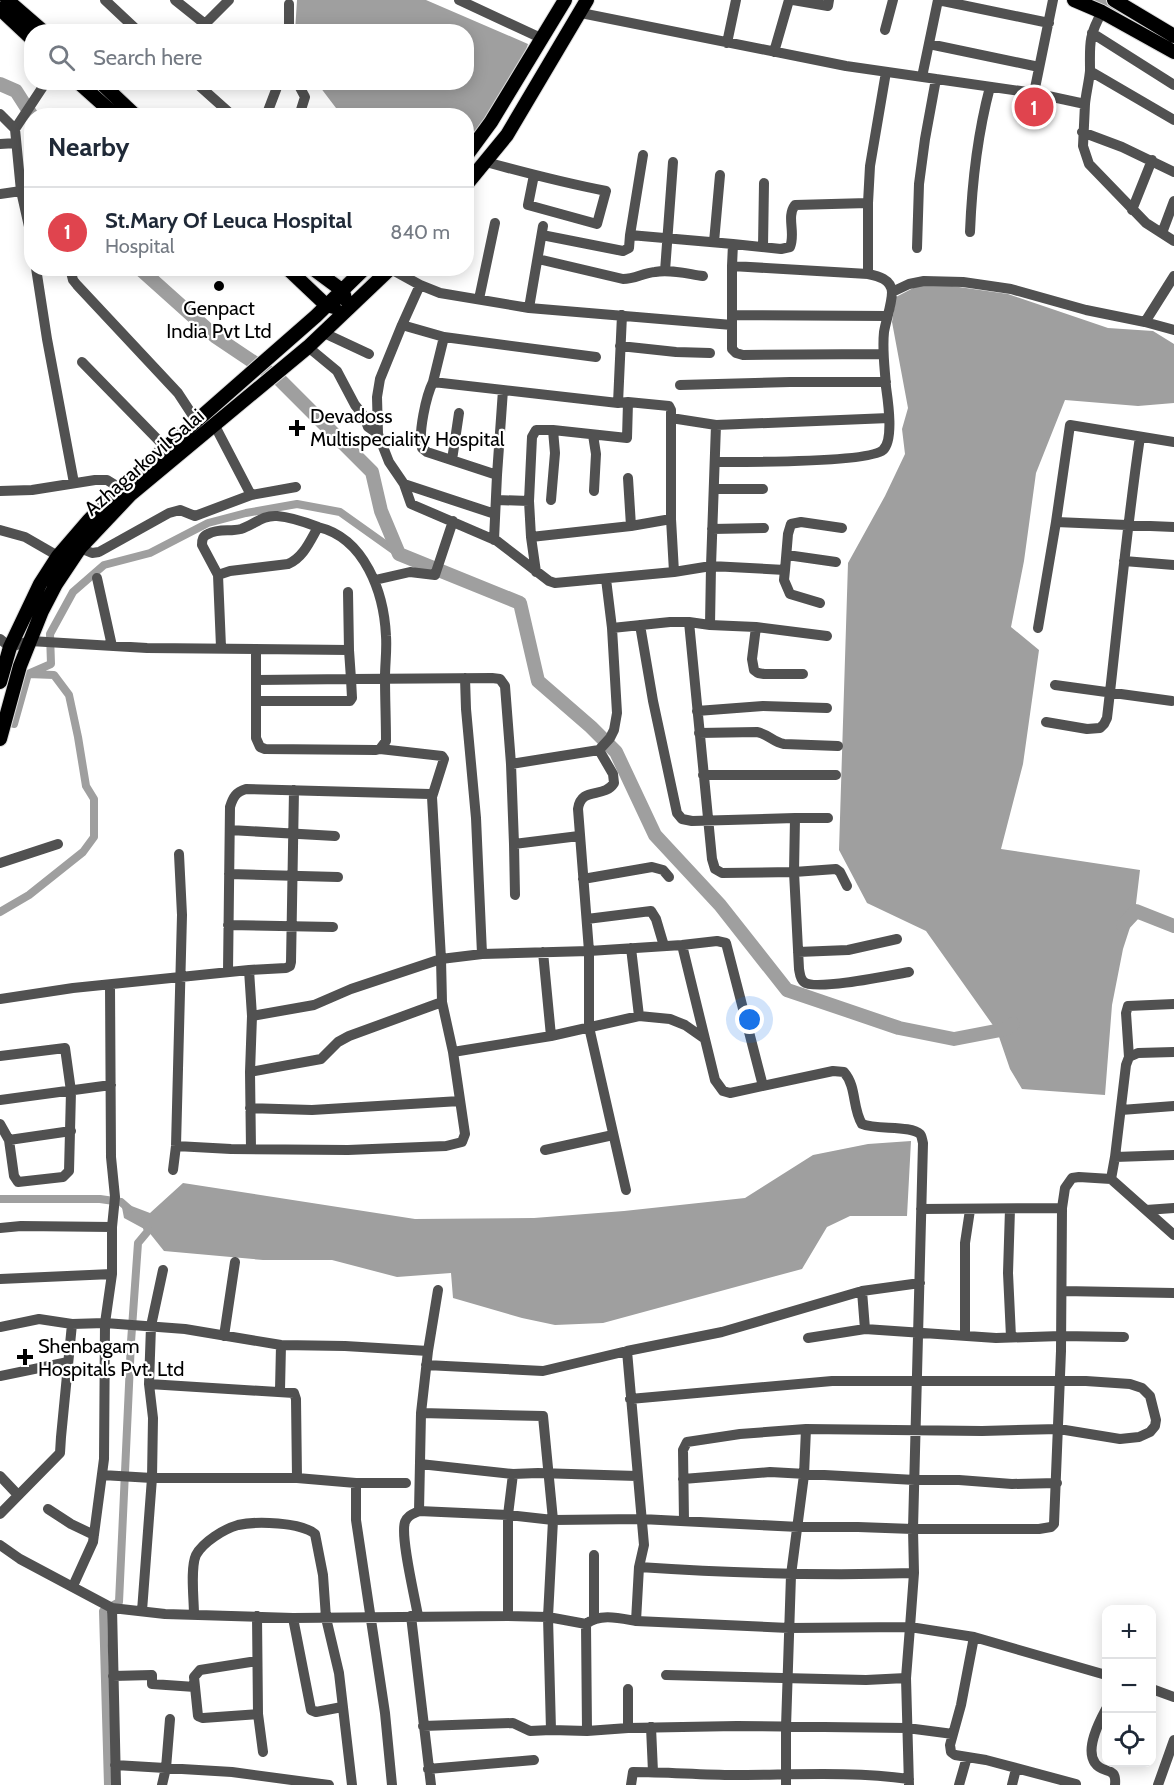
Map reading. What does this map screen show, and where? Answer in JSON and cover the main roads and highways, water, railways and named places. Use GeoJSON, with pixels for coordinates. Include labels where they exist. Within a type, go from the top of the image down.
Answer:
{"type":"FeatureCollection","features":[{"type":"Feature","properties":{"kind":"main road"},"geometry":{"type":"LineString","coordinates":[[8,0],[27,24]]}},
{"type":"Feature","properties":{"kind":"main road"},"geometry":{"type":"LineString","coordinates":[[474,145],[491,122],[565,0]]}},
{"type":"Feature","properties":{"kind":"main road"},"geometry":{"type":"LineString","coordinates":[[1074,0],[1102,12],[1174,52]]}},
{"type":"Feature","properties":{"kind":"main road"},"geometry":{"type":"LineString","coordinates":[[1114,0],[1174,36]]}},
{"type":"Feature","properties":{"kind":"main road"},"geometry":{"type":"LineString","coordinates":[[474,176],[507,135],[584,6]]}},
{"type":"Feature","properties":{"kind":"main road"},"geometry":{"type":"LineString","coordinates":[[0,9],[24,26]]}},
{"type":"Feature","properties":{"kind":"main road"},"geometry":{"type":"LineString","coordinates":[[87,90],[107,108]]}},
{"type":"Feature","properties":{"kind":"main road"},"geometry":{"type":"LineString","coordinates":[[108,90],[128,108]]}},
{"type":"Feature","properties":{"kind":"main road"},"geometry":{"type":"LineString","coordinates":[[295,276],[326,306],[347,310],[343,291],[323,276]]}},
{"type":"Feature","properties":{"kind":"main road","name":"Azhagarkovil Salai"},"geometry":{"type":"LineString","coordinates":[[0,682],[5,643],[58,556],[126,491],[166,448],[357,276]]}},
{"type":"Feature","properties":{"kind":"main road","name":"Azhagarkovil Salai"},"geometry":{"type":"LineString","coordinates":[[3,728],[20,666],[36,642],[42,611],[56,584],[80,548],[126,491],[215,426],[324,333],[379,276]]}},
{"type":"Feature","properties":{"kind":"waterway"},"geometry":{"type":"LineString","coordinates":[[1097,0],[1120,10]]}},
{"type":"Feature","properties":{"kind":"waterway"},"geometry":{"type":"LineString","coordinates":[[0,84],[16,91],[27,108]]}},
{"type":"Feature","properties":{"kind":"waterway"},"geometry":{"type":"LineString","coordinates":[[148,276],[216,337],[280,380],[372,472],[381,511],[399,554],[520,603],[538,681],[616,752],[655,835],[720,905],[787,990],[899,1028],[954,1039],[1006,1029],[1013,1024]]}},
{"type":"Feature","properties":{"kind":"waterway"},"geometry":{"type":"LineString","coordinates":[[28,674],[51,664],[50,634],[73,592],[104,565],[150,553],[208,523],[246,513],[297,504],[340,512],[399,554]]}},
{"type":"Feature","properties":{"kind":"waterway"},"geometry":{"type":"LineString","coordinates":[[0,912],[29,895],[83,852],[94,837],[94,799],[86,786],[69,695],[54,675],[28,674],[14,724],[1,720]]}},
{"type":"Feature","properties":{"kind":"waterway"},"geometry":{"type":"LineString","coordinates":[[1123,925],[1136,911],[1174,926]]}},
{"type":"Feature","properties":{"kind":"waterway"},"geometry":{"type":"LineString","coordinates":[[0,1199],[100,1199],[121,1202],[129,1209]]}},
{"type":"Feature","properties":{"kind":"waterway"},"geometry":{"type":"LineString","coordinates":[[108,1785],[103,1611],[119,1602],[131,1342],[138,1243],[148,1231],[145,1221]]}},
{"type":"Feature","properties":{"kind":"place","name":"St.Mary Of Leuca Hospital"},"geometry":{"type":"Point","coordinates":[1034,107]}},
{"type":"Feature","properties":{"kind":"place","name":"Genpact India Pvt Ltd"},"geometry":{"type":"Point","coordinates":[219,286]}},
{"type":"Feature","properties":{"kind":"place","name":"Devadoss Multispeciality Hospital"},"geometry":{"type":"Point","coordinates":[297,428]}},
{"type":"Feature","properties":{"kind":"place","name":"Shenbagam Hospitals Pvt. Ltd"},"geometry":{"type":"Point","coordinates":[25,1357]}}]}
